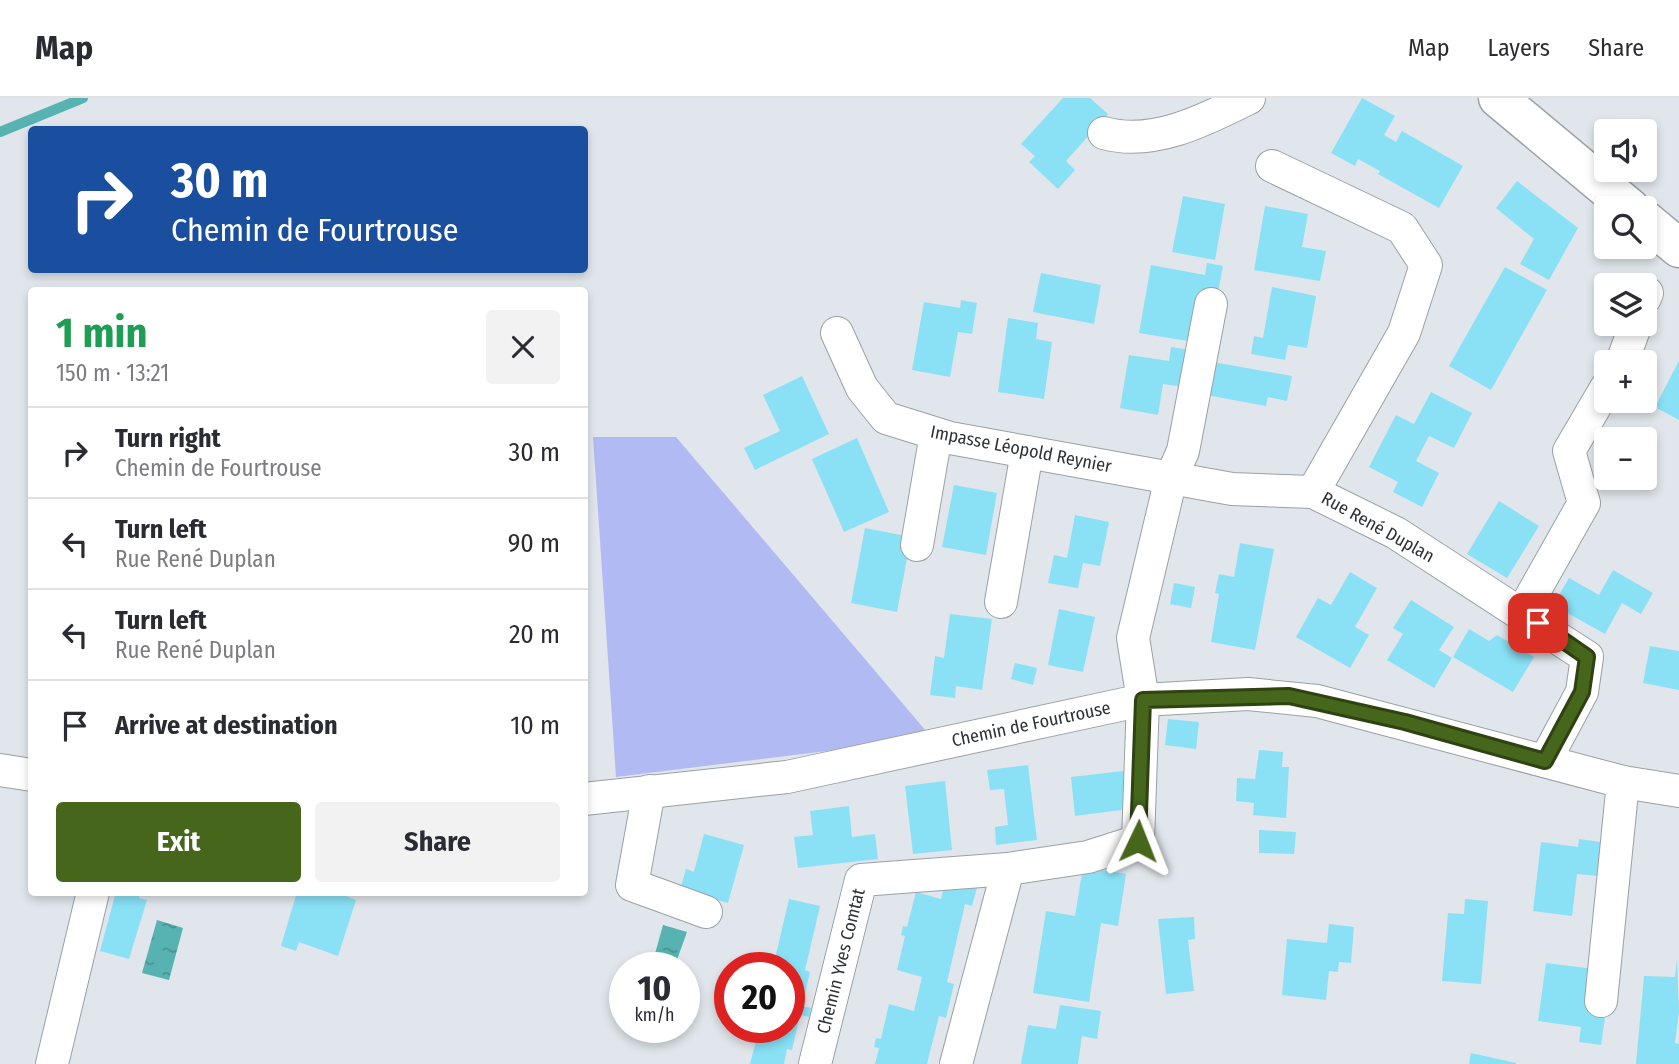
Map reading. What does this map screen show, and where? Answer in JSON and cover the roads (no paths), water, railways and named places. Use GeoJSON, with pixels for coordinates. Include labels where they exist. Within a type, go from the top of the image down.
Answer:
{"type":"FeatureCollection","features":[{"type":"Feature","properties":{"kind":"main road"},"geometry":{"type":"LineString","coordinates":[[1498,98],[1616,196]]}},
{"type":"Feature","properties":{"kind":"main road"},"geometry":{"type":"LineString","coordinates":[[1657,230],[1679,248]]}},
{"type":"Feature","properties":{"kind":"street"},"geometry":{"type":"LineString","coordinates":[[1104,133],[1127,139],[1196,125],[1249,98]]}},
{"type":"Feature","properties":{"kind":"street"},"geometry":{"type":"LineString","coordinates":[[1272,166],[1402,228],[1426,265],[1404,333],[1313,492]]}},
{"type":"Feature","properties":{"kind":"street"},"geometry":{"type":"LineString","coordinates":[[1143,700],[1133,638],[1171,478],[1183,451],[1211,304]]}},
{"type":"Feature","properties":{"kind":"street","name":"Impasse Léopold Reynier"},"geometry":{"type":"LineString","coordinates":[[837,333],[862,388],[886,418],[936,434],[1171,478]]}},
{"type":"Feature","properties":{"kind":"street"},"geometry":{"type":"LineString","coordinates":[[1522,613],[1584,503],[1569,451],[1594,408]]}},
{"type":"Feature","properties":{"kind":"street"},"geometry":{"type":"LineString","coordinates":[[917,545],[936,434]]}},
{"type":"Feature","properties":{"kind":"street"},"geometry":{"type":"LineString","coordinates":[[1000,602],[1027,452]]}},
{"type":"Feature","properties":{"kind":"street","name":"Rue René Duplan"},"geometry":{"type":"LineString","coordinates":[[1171,478],[1232,489],[1313,492],[1396,533],[1587,657],[1582,692],[1545,761]]}},
{"type":"Feature","properties":{"kind":"street","name":"Chemin de Fourtrouse"},"geometry":{"type":"LineString","coordinates":[[588,799],[787,777],[1143,700],[1289,696],[1405,722],[1623,782],[1679,791]]}},
{"type":"Feature","properties":{"kind":"street","name":"Chemin Yves Comtat"},"geometry":{"type":"LineString","coordinates":[[815,1064],[861,880],[1008,869],[1088,857],[1138,841],[1143,700]]}},
{"type":"Feature","properties":{"kind":"street"},"geometry":{"type":"LineString","coordinates":[[0,770],[28,774]]}},
{"type":"Feature","properties":{"kind":"street"},"geometry":{"type":"LineString","coordinates":[[1601,1000],[1623,782]]}},
{"type":"Feature","properties":{"kind":"street"},"geometry":{"type":"LineString","coordinates":[[649,791],[632,885],[706,912]]}},
{"type":"Feature","properties":{"kind":"street"},"geometry":{"type":"LineString","coordinates":[[956,1064],[1008,869]]}},
{"type":"Feature","properties":{"kind":"street"},"geometry":{"type":"LineString","coordinates":[[52,1064],[92,896]]}},
{"type":"Feature","properties":{"kind":"water"},"geometry":{"type":"Polygon","coordinates":[[[157,920],[183,928],[169,980],[142,973],[157,920]]]}},
{"type":"Feature","properties":{"kind":"water"},"geometry":{"type":"Polygon","coordinates":[[[663,925],[687,932],[680,952],[655,952],[663,925]]]}},
{"type":"Feature","properties":{"kind":"waterway"},"geometry":{"type":"LineString","coordinates":[[0,132],[83,98]]}}]}
